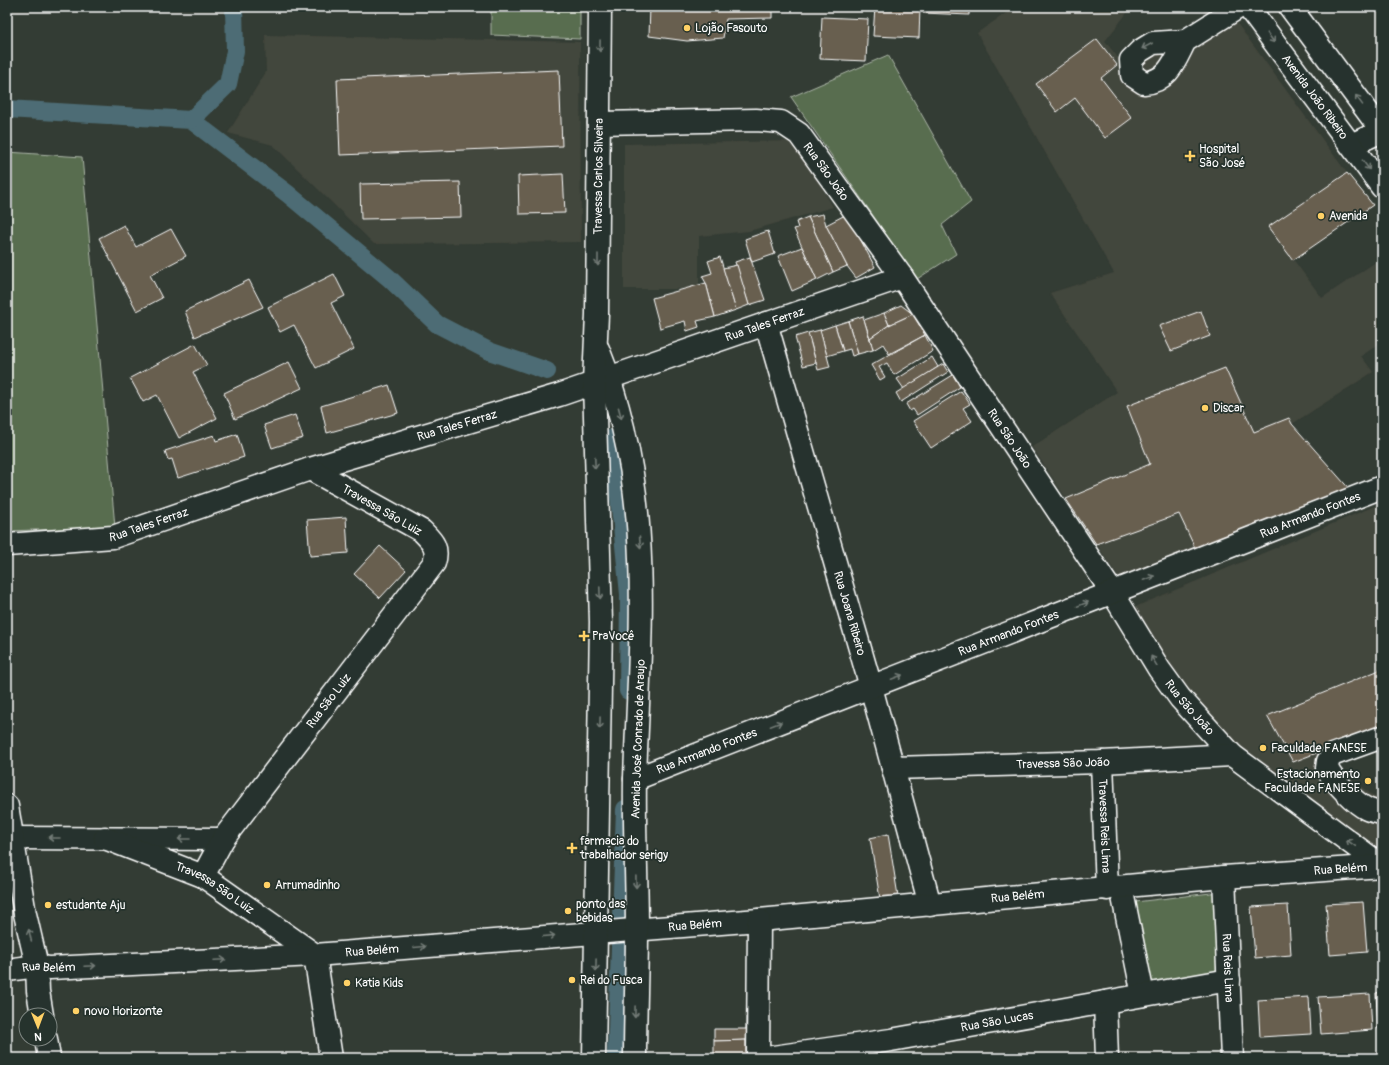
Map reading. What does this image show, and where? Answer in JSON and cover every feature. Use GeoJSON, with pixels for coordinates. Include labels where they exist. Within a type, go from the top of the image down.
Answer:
{"type":"FeatureCollection","features":[{"type":"Feature","properties":{"kind":"street","name":"Travessa Carlos Silveira"},"geometry":{"type":"LineString","coordinates":[[600,7],[597,345],[601,379]]}},
{"type":"Feature","properties":{"kind":"street"},"geometry":{"type":"LineString","coordinates":[[1185,41],[1239,7]]}},
{"type":"Feature","properties":{"kind":"street","name":"Avenida João Ribeiro"},"geometry":{"type":"LineString","coordinates":[[1248,7],[1382,187]]}},
{"type":"Feature","properties":{"kind":"street"},"geometry":{"type":"LineString","coordinates":[[1290,7],[1382,131],[1351,145]]}},
{"type":"Feature","properties":{"kind":"street","name":"Rua São João"},"geometry":{"type":"LineString","coordinates":[[599,122],[756,120],[781,122],[794,130],[803,139],[902,277],[1112,592],[1159,669],[1180,698],[1232,755],[1382,866]]}},
{"type":"Feature","properties":{"kind":"street","name":"Rua Tales Ferraz"},"geometry":{"type":"LineString","coordinates":[[7,545],[113,537],[310,469],[559,395],[601,379],[902,277]]}},
{"type":"Feature","properties":{"kind":"street","name":"Rua Joana Ribeiro"},"geometry":{"type":"LineString","coordinates":[[766,323],[871,687],[930,905]]}},
{"type":"Feature","properties":{"kind":"street"},"geometry":{"type":"LineString","coordinates":[[594,1058],[600,932],[601,379]]}},
{"type":"Feature","properties":{"kind":"street","name":"Avenida José Conrado de Araujo"},"geometry":{"type":"LineString","coordinates":[[601,379],[622,419],[636,497],[641,557],[642,636],[635,780],[634,1058]]}},
{"type":"Feature","properties":{"kind":"street","name":"Travessa São Luiz"},"geometry":{"type":"LineString","coordinates":[[310,469],[422,531],[436,546],[437,554],[434,563]]}},
{"type":"Feature","properties":{"kind":"street","name":"Rua Armando Fontes"},"geometry":{"type":"LineString","coordinates":[[635,780],[1382,487]]}},
{"type":"Feature","properties":{"kind":"street","name":"Rua São Luiz"},"geometry":{"type":"LineString","coordinates":[[203,876],[223,839],[434,563]]}},
{"type":"Feature","properties":{"kind":"street"},"geometry":{"type":"LineString","coordinates":[[1382,737],[1332,755],[1328,760],[1327,768],[1332,776],[1358,803],[1366,809],[1382,813]]}},
{"type":"Feature","properties":{"kind":"street","name":"Travessa São João"},"geometry":{"type":"LineString","coordinates":[[893,768],[1102,762],[1232,755]]}},
{"type":"Feature","properties":{"kind":"street","name":"Travessa Reis Lima"},"geometry":{"type":"LineString","coordinates":[[1102,762],[1114,888],[1143,995]]}},
{"type":"Feature","properties":{"kind":"street"},"geometry":{"type":"LineString","coordinates":[[7,806],[10,838],[37,966],[38,991],[41,1007]]}},
{"type":"Feature","properties":{"kind":"street"},"geometry":{"type":"LineString","coordinates":[[10,838],[223,839]]}},
{"type":"Feature","properties":{"kind":"street","name":"Travessa São Luiz"},"geometry":{"type":"LineString","coordinates":[[105,838],[203,876],[315,955]]}},
{"type":"Feature","properties":{"kind":"street","name":"Rua Belém"},"geometry":{"type":"LineString","coordinates":[[7,970],[37,966],[50,968],[315,955],[759,920],[1224,877],[1382,866]]}},
{"type":"Feature","properties":{"kind":"street","name":"Rua Reis Lima"},"geometry":{"type":"LineString","coordinates":[[1224,877],[1232,1058]]}},
{"type":"Feature","properties":{"kind":"street"},"geometry":{"type":"LineString","coordinates":[[758,1058],[759,920]]}},
{"type":"Feature","properties":{"kind":"street"},"geometry":{"type":"LineString","coordinates":[[315,955],[331,1058]]}},
{"type":"Feature","properties":{"kind":"street","name":"Rua São Lucas"},"geometry":{"type":"LineString","coordinates":[[766,1058],[889,1049],[1105,1002],[1229,980]]}},
{"type":"Feature","properties":{"kind":"street"},"geometry":{"type":"LineString","coordinates":[[1105,1002],[1107,1058]]}},
{"type":"Feature","properties":{"kind":"street"},"geometry":{"type":"LineString","coordinates":[[47,1047],[49,1058]]}},
{"type":"Feature","properties":{"kind":"shaded area"},"geometry":{"type":"Polygon","coordinates":[[[1015,7],[1122,7],[1126,12],[1133,7],[1140,7],[1127,13],[1105,41],[1122,63],[1148,42],[1187,27],[1198,36],[1215,25],[1200,7],[1225,7],[1347,173],[1269,227],[1322,298],[1382,258],[1382,342],[1361,356],[1373,372],[1292,424],[1352,492],[1119,578],[1032,447],[1117,392],[1050,293],[1114,273],[977,33],[1015,7]],[[1097,39],[1036,84],[1057,112],[1075,98],[1105,138],[1132,118],[1101,78],[1117,65],[1097,39]]]}},
{"type":"Feature","properties":{"kind":"shaded area"},"geometry":{"type":"Polygon","coordinates":[[[265,35],[580,42],[581,242],[374,244],[273,145],[228,133],[266,72],[265,35]]]}},
{"type":"Feature","properties":{"kind":"shaded area"},"geometry":{"type":"Polygon","coordinates":[[[795,141],[833,207],[749,231],[699,236],[699,289],[624,289],[624,144],[795,141]]]}},
{"type":"Feature","properties":{"kind":"shaded area"},"geometry":{"type":"Polygon","coordinates":[[[1382,503],[1382,669],[1267,716],[1293,762],[1382,728],[1325,760],[1382,802],[1382,854],[1287,787],[1213,726],[1183,690],[1135,607],[1382,503]]]}},
{"type":"Feature","properties":{"kind":"green space"},"geometry":{"type":"Polygon","coordinates":[[[491,7],[580,7],[580,39],[491,35],[491,7]]]}},
{"type":"Feature","properties":{"kind":"green space"},"geometry":{"type":"Polygon","coordinates":[[[888,55],[971,202],[942,225],[956,254],[917,279],[791,97],[888,55]]]}},
{"type":"Feature","properties":{"kind":"green space"},"geometry":{"type":"Polygon","coordinates":[[[7,152],[82,157],[115,527],[7,531],[7,152]]]}},
{"type":"Feature","properties":{"kind":"green space"},"geometry":{"type":"Polygon","coordinates":[[[1219,892],[1227,980],[1138,991],[1127,903],[1219,892]]]}},
{"type":"Feature","properties":{"kind":"building","name":"Lojão Fasouto"},"geometry":{"type":"Polygon","coordinates":[[[650,7],[772,7],[772,18],[726,19],[723,38],[687,41],[649,36],[650,7]]]}},
{"type":"Feature","properties":{"kind":"building"},"geometry":{"type":"Polygon","coordinates":[[[875,7],[920,7],[919,38],[873,36],[875,7]]]}},
{"type":"Feature","properties":{"kind":"building"},"geometry":{"type":"Polygon","coordinates":[[[924,7],[969,7],[969,15],[923,13],[924,7]]]}},
{"type":"Feature","properties":{"kind":"building"},"geometry":{"type":"Polygon","coordinates":[[[822,17],[868,19],[866,61],[820,59],[822,17]]]}},
{"type":"Feature","properties":{"kind":"building"},"geometry":{"type":"Polygon","coordinates":[[[1097,39],[1117,65],[1101,78],[1132,118],[1105,138],[1075,98],[1057,112],[1036,84],[1097,39]]]}},
{"type":"Feature","properties":{"kind":"building"},"geometry":{"type":"Polygon","coordinates":[[[559,70],[562,146],[340,155],[337,79],[559,70]]]}},
{"type":"Feature","properties":{"kind":"building","name":"Avenida"},"geometry":{"type":"Polygon","coordinates":[[[1347,173],[1373,205],[1293,260],[1268,227],[1347,173]]]}},
{"type":"Feature","properties":{"kind":"building"},"geometry":{"type":"Polygon","coordinates":[[[563,174],[565,213],[519,214],[518,176],[563,174]]]}},
{"type":"Feature","properties":{"kind":"building"},"geometry":{"type":"Polygon","coordinates":[[[460,182],[461,217],[361,219],[360,184],[460,182]]]}},
{"type":"Feature","properties":{"kind":"building"},"geometry":{"type":"Polygon","coordinates":[[[823,214],[826,225],[847,266],[833,272],[808,217],[823,214]]]}},
{"type":"Feature","properties":{"kind":"building"},"geometry":{"type":"Polygon","coordinates":[[[847,214],[875,267],[856,278],[847,266],[826,225],[847,214]]]}},
{"type":"Feature","properties":{"kind":"building"},"geometry":{"type":"Polygon","coordinates":[[[808,217],[833,272],[817,280],[794,229],[798,228],[796,222],[808,217]]]}},
{"type":"Feature","properties":{"kind":"building"},"geometry":{"type":"Polygon","coordinates":[[[124,225],[136,247],[171,229],[186,256],[150,275],[162,298],[137,311],[99,238],[124,225]]]}},
{"type":"Feature","properties":{"kind":"building"},"geometry":{"type":"Polygon","coordinates":[[[768,231],[775,254],[752,262],[745,239],[768,231]]]}},
{"type":"Feature","properties":{"kind":"building"},"geometry":{"type":"Polygon","coordinates":[[[802,247],[817,280],[792,291],[778,256],[802,247]]]}},
{"type":"Feature","properties":{"kind":"building"},"geometry":{"type":"Polygon","coordinates":[[[720,257],[736,310],[715,317],[706,283],[702,276],[712,273],[708,261],[720,257]]]}},
{"type":"Feature","properties":{"kind":"building"},"geometry":{"type":"Polygon","coordinates":[[[750,257],[765,300],[749,305],[735,262],[750,257]]]}},
{"type":"Feature","properties":{"kind":"building"},"geometry":{"type":"Polygon","coordinates":[[[737,265],[749,305],[736,310],[723,268],[737,265]]]}},
{"type":"Feature","properties":{"kind":"building"},"geometry":{"type":"Polygon","coordinates":[[[334,274],[345,296],[331,303],[354,349],[316,368],[294,325],[280,332],[268,307],[334,274]]]}},
{"type":"Feature","properties":{"kind":"building"},"geometry":{"type":"Polygon","coordinates":[[[249,280],[263,307],[195,337],[185,311],[249,280]]]}},
{"type":"Feature","properties":{"kind":"building"},"geometry":{"type":"Polygon","coordinates":[[[706,283],[715,317],[697,321],[699,327],[687,331],[685,321],[660,328],[652,298],[706,283]]]}},
{"type":"Feature","properties":{"kind":"building"},"geometry":{"type":"Polygon","coordinates":[[[901,305],[913,314],[889,325],[884,313],[901,305]]]}},
{"type":"Feature","properties":{"kind":"building"},"geometry":{"type":"Polygon","coordinates":[[[1201,311],[1210,336],[1171,351],[1159,326],[1201,311]]]}},
{"type":"Feature","properties":{"kind":"building"},"geometry":{"type":"Polygon","coordinates":[[[884,313],[889,325],[870,338],[864,320],[884,313]]]}},
{"type":"Feature","properties":{"kind":"building"},"geometry":{"type":"Polygon","coordinates":[[[913,314],[925,335],[889,354],[883,344],[873,350],[870,338],[889,325],[913,314]]]}},
{"type":"Feature","properties":{"kind":"building"},"geometry":{"type":"Polygon","coordinates":[[[863,316],[873,350],[858,354],[848,321],[863,316]]]}},
{"type":"Feature","properties":{"kind":"building"},"geometry":{"type":"Polygon","coordinates":[[[848,321],[858,354],[852,356],[850,349],[843,351],[835,325],[848,321]]]}},
{"type":"Feature","properties":{"kind":"building"},"geometry":{"type":"Polygon","coordinates":[[[835,325],[843,351],[827,356],[820,330],[835,325]]]}},
{"type":"Feature","properties":{"kind":"building"},"geometry":{"type":"Polygon","coordinates":[[[820,330],[830,367],[818,370],[808,333],[820,330]]]}},
{"type":"Feature","properties":{"kind":"building"},"geometry":{"type":"Polygon","coordinates":[[[808,333],[816,363],[803,366],[795,337],[808,333]]]}},
{"type":"Feature","properties":{"kind":"building"},"geometry":{"type":"Polygon","coordinates":[[[925,335],[933,351],[894,375],[887,363],[879,367],[885,377],[880,380],[871,365],[925,335]]]}},
{"type":"Feature","properties":{"kind":"building"},"geometry":{"type":"Polygon","coordinates":[[[195,344],[207,365],[193,372],[217,418],[179,438],[157,395],[143,402],[130,378],[195,344]]]}},
{"type":"Feature","properties":{"kind":"building"},"geometry":{"type":"Polygon","coordinates":[[[932,357],[938,367],[904,389],[897,379],[932,357]]]}},
{"type":"Feature","properties":{"kind":"building"},"geometry":{"type":"Polygon","coordinates":[[[289,362],[302,388],[235,419],[224,393],[289,362]]]}},
{"type":"Feature","properties":{"kind":"building"},"geometry":{"type":"Polygon","coordinates":[[[943,364],[948,372],[901,402],[896,393],[943,364]]]}},
{"type":"Feature","properties":{"kind":"building"},"geometry":{"type":"Polygon","coordinates":[[[1225,368],[1254,432],[1289,418],[1292,424],[1352,492],[1196,550],[1179,514],[1096,544],[1066,499],[1150,464],[1127,406],[1225,368]]]}},
{"type":"Feature","properties":{"kind":"building"},"geometry":{"type":"Polygon","coordinates":[[[953,375],[960,387],[917,415],[913,409],[910,411],[906,404],[953,375]]]}},
{"type":"Feature","properties":{"kind":"building"},"geometry":{"type":"Polygon","coordinates":[[[389,385],[398,413],[327,433],[321,406],[389,385]]]}},
{"type":"Feature","properties":{"kind":"building"},"geometry":{"type":"Polygon","coordinates":[[[961,391],[970,404],[963,408],[972,421],[931,448],[913,421],[961,391]]]}},
{"type":"Feature","properties":{"kind":"building"},"geometry":{"type":"Polygon","coordinates":[[[295,415],[303,438],[272,448],[264,425],[295,415]]]}},
{"type":"Feature","properties":{"kind":"building"},"geometry":{"type":"Polygon","coordinates":[[[237,434],[244,457],[178,478],[172,459],[168,460],[165,451],[214,435],[216,441],[237,434]]]}},
{"type":"Feature","properties":{"kind":"building"},"geometry":{"type":"Polygon","coordinates":[[[346,517],[348,553],[310,556],[307,520],[346,517]]]}},
{"type":"Feature","properties":{"kind":"building"},"geometry":{"type":"Polygon","coordinates":[[[380,546],[406,570],[380,598],[354,574],[380,546]]]}},
{"type":"Feature","properties":{"kind":"building","name":"Faculdade FANESE"},"geometry":{"type":"Polygon","coordinates":[[[1382,669],[1382,728],[1293,762],[1267,716],[1382,669]]]}},
{"type":"Feature","properties":{"kind":"building"},"geometry":{"type":"Polygon","coordinates":[[[888,834],[898,896],[880,899],[870,838],[888,834]]]}},
{"type":"Feature","properties":{"kind":"building"},"geometry":{"type":"Polygon","coordinates":[[[1363,902],[1367,952],[1330,955],[1326,904],[1363,902]]]}},
{"type":"Feature","properties":{"kind":"building"},"geometry":{"type":"Polygon","coordinates":[[[1288,905],[1291,955],[1255,958],[1251,907],[1288,905]]]}},
{"type":"Feature","properties":{"kind":"building"},"geometry":{"type":"Polygon","coordinates":[[[1382,992],[1382,1029],[1378,1029],[1376,993],[1382,992]]]}},
{"type":"Feature","properties":{"kind":"building"},"geometry":{"type":"Polygon","coordinates":[[[1370,994],[1372,1030],[1321,1034],[1318,997],[1370,994]]]}},
{"type":"Feature","properties":{"kind":"building"},"geometry":{"type":"Polygon","coordinates":[[[1309,997],[1311,1034],[1260,1037],[1258,1000],[1309,997]]]}},
{"type":"Feature","properties":{"kind":"building"},"geometry":{"type":"Polygon","coordinates":[[[746,1017],[754,1017],[755,1040],[714,1041],[714,1029],[746,1029],[746,1017]]]}},
{"type":"Feature","properties":{"kind":"building"},"geometry":{"type":"Polygon","coordinates":[[[746,1040],[746,1058],[714,1058],[714,1041],[746,1040]]]}},
{"type":"Feature","properties":{"kind":"waterway"},"geometry":{"type":"LineString","coordinates":[[191,120],[228,84],[235,51],[234,7]]}},
{"type":"Feature","properties":{"kind":"waterway"},"geometry":{"type":"LineString","coordinates":[[7,109],[191,120],[288,194],[389,278],[437,324],[489,351],[547,371]]}},
{"type":"Feature","properties":{"kind":"waterway"},"geometry":{"type":"LineString","coordinates":[[613,438],[629,594],[628,691]]}},
{"type":"Feature","properties":{"kind":"waterway"},"geometry":{"type":"LineString","coordinates":[[616,1058],[625,809]]}},
{"type":"Feature","properties":{"kind":"place","name":"Lojão Fasouto"},"geometry":{"type":"Point","coordinates":[687,28]}},
{"type":"Feature","properties":{"kind":"place","name":"Hospital São José"},"geometry":{"type":"Point","coordinates":[1190,156]}},
{"type":"Feature","properties":{"kind":"place","name":"Avenida"},"geometry":{"type":"Point","coordinates":[1321,216]}},
{"type":"Feature","properties":{"kind":"place","name":"Discar"},"geometry":{"type":"Point","coordinates":[1205,408]}},
{"type":"Feature","properties":{"kind":"place","name":"PraVocê"},"geometry":{"type":"Point","coordinates":[584,636]}},
{"type":"Feature","properties":{"kind":"place","name":"Faculdade FANESE"},"geometry":{"type":"Point","coordinates":[1263,748]}},
{"type":"Feature","properties":{"kind":"place","name":"Estacionamento Faculdade FANESE"},"geometry":{"type":"Point","coordinates":[1368,781]}},
{"type":"Feature","properties":{"kind":"place","name":"farmacia do trabalhador serigy"},"geometry":{"type":"Point","coordinates":[572,848]}},
{"type":"Feature","properties":{"kind":"place","name":"Arrumadinho"},"geometry":{"type":"Point","coordinates":[267,885]}},
{"type":"Feature","properties":{"kind":"place","name":"estudante Aju"},"geometry":{"type":"Point","coordinates":[48,905]}},
{"type":"Feature","properties":{"kind":"place","name":"ponto das bebidas"},"geometry":{"type":"Point","coordinates":[568,911]}},
{"type":"Feature","properties":{"kind":"place","name":"Rei do Fusca"},"geometry":{"type":"Point","coordinates":[572,980]}},
{"type":"Feature","properties":{"kind":"place","name":"Katia Kids"},"geometry":{"type":"Point","coordinates":[347,983]}},
{"type":"Feature","properties":{"kind":"place","name":"novo Horizonte"},"geometry":{"type":"Point","coordinates":[76,1011]}}]}
